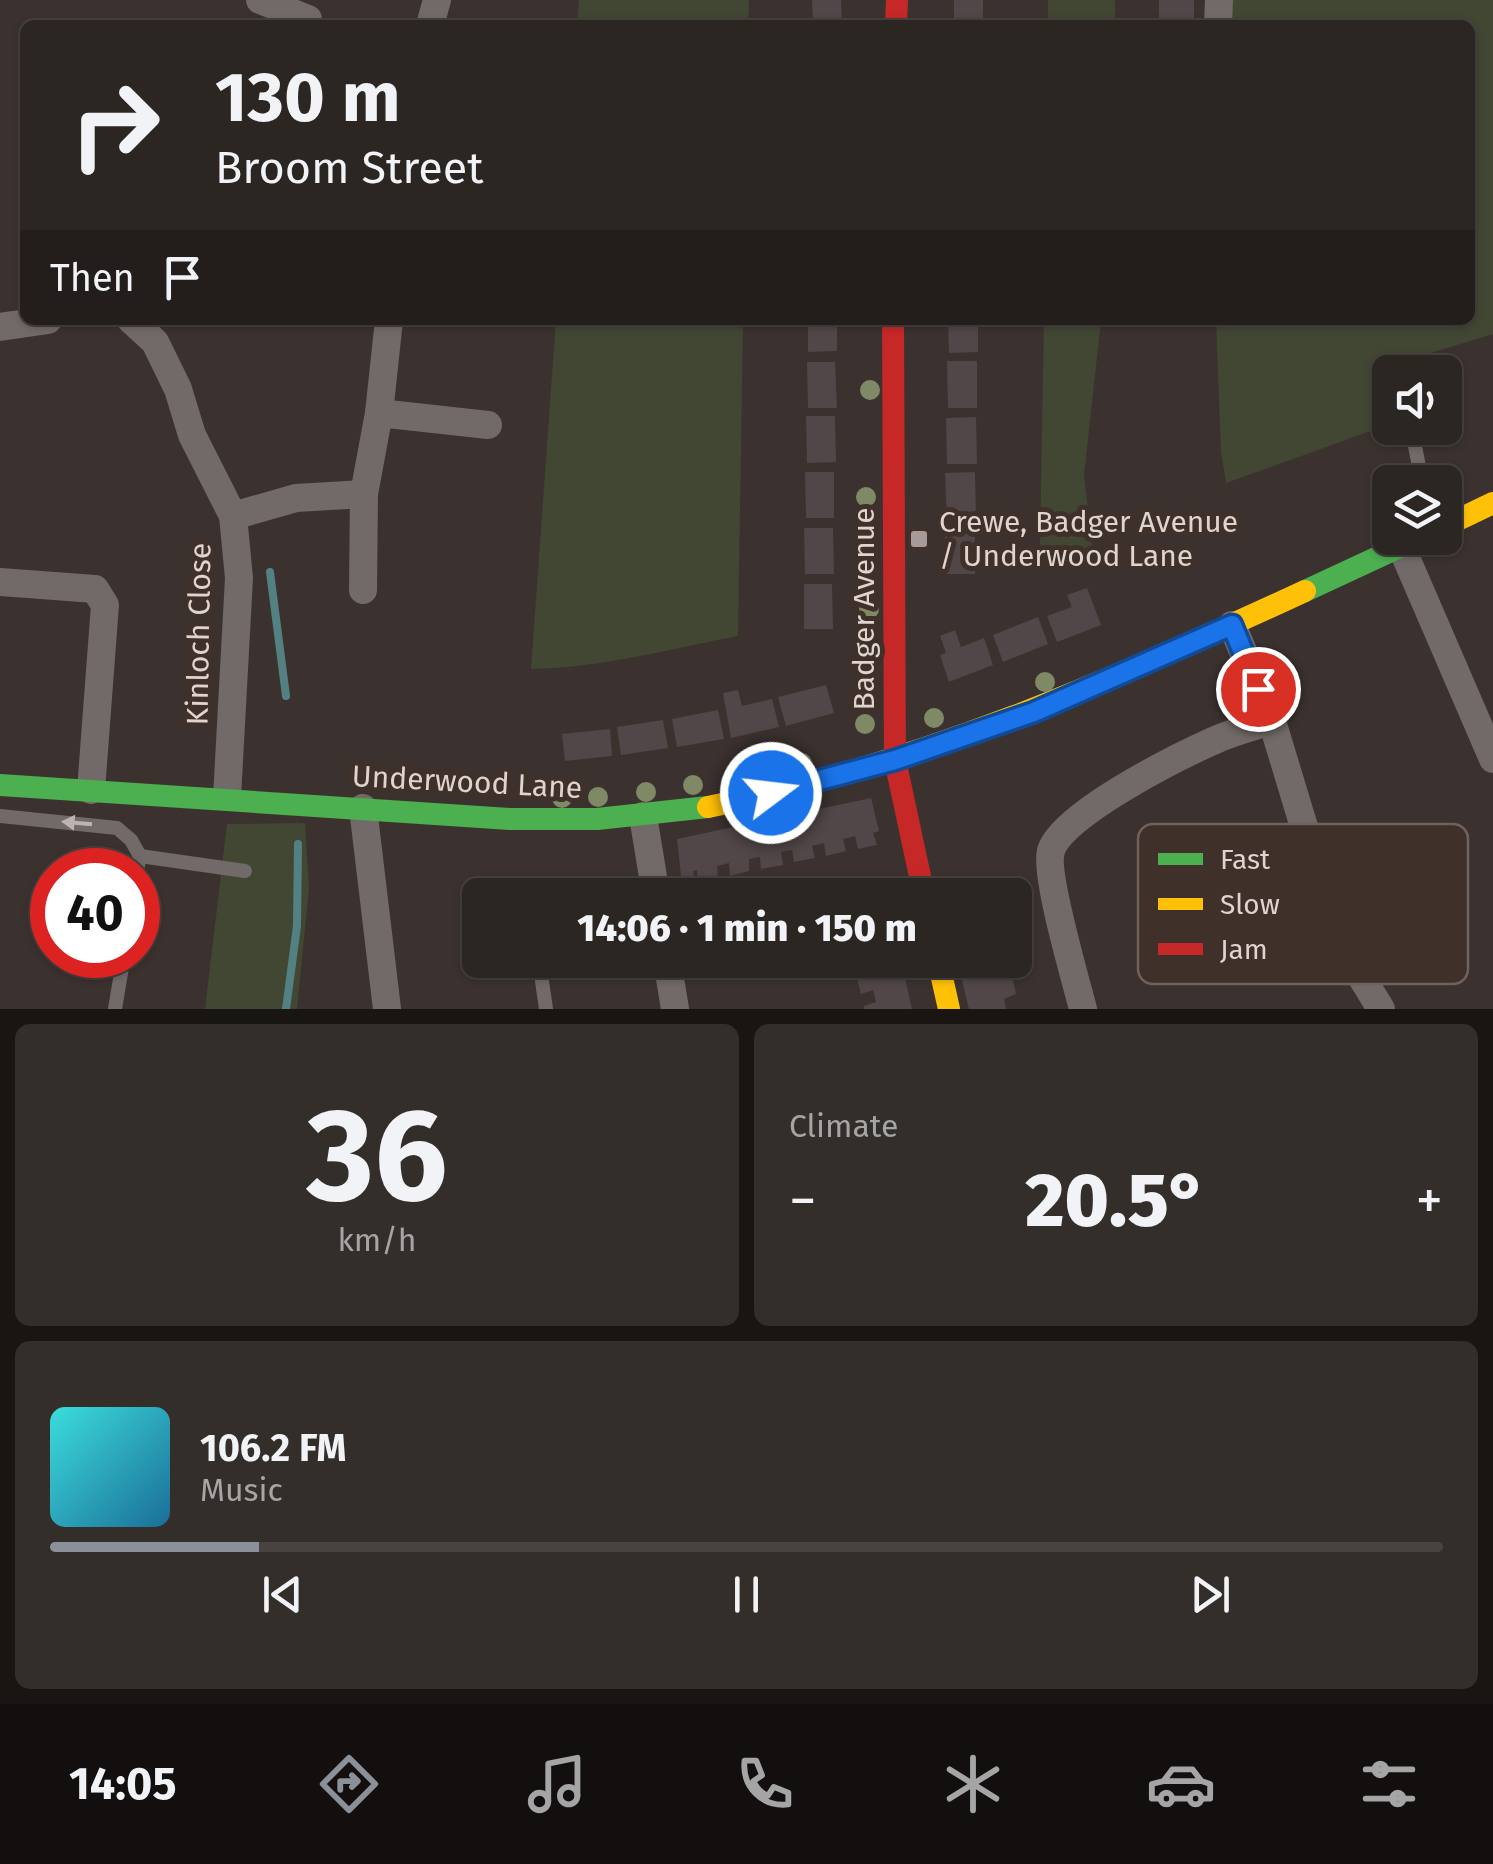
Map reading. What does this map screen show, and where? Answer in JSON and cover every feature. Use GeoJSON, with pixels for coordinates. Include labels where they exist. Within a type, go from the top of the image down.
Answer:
{"type":"FeatureCollection","features":[{"type":"Feature","properties":{"kind":"street"},"geometry":{"type":"LineString","coordinates":[[260,0],[308,20]]}},
{"type":"Feature","properties":{"kind":"street","name":"Kinloch Close"},"geometry":{"type":"LineString","coordinates":[[136,325],[154,342],[178,389],[192,435],[233,516],[240,578],[226,797]]}},
{"type":"Feature","properties":{"kind":"street"},"geometry":{"type":"LineString","coordinates":[[363,590],[364,494],[379,414],[388,325]]}},
{"type":"Feature","properties":{"kind":"street","name":"Badger Avenue"},"geometry":{"type":"LineString","coordinates":[[894,325],[895,760],[920,878]]}},
{"type":"Feature","properties":{"kind":"street"},"geometry":{"type":"LineString","coordinates":[[379,414],[488,425]]}},
{"type":"Feature","properties":{"kind":"street"},"geometry":{"type":"LineString","coordinates":[[233,516],[296,498],[364,494]]}},
{"type":"Feature","properties":{"kind":"street"},"geometry":{"type":"LineString","coordinates":[[1462,518],[1493,503]]}},
{"type":"Feature","properties":{"kind":"street","name":"Underwood Lane"},"geometry":{"type":"LineString","coordinates":[[0,784],[538,822],[643,816],[740,801],[895,760],[1034,712],[1382,555]]}},
{"type":"Feature","properties":{"kind":"street"},"geometry":{"type":"LineString","coordinates":[[1415,555],[1493,760]]}},
{"type":"Feature","properties":{"kind":"street"},"geometry":{"type":"LineString","coordinates":[[0,582],[95,589],[105,605],[91,790]]}},
{"type":"Feature","properties":{"kind":"street"},"geometry":{"type":"LineString","coordinates":[[1232,625],[1272,721],[1304,824]]}},
{"type":"Feature","properties":{"kind":"street"},"geometry":{"type":"LineString","coordinates":[[1083,1009],[1049,855],[1058,834],[1088,809],[1214,740],[1272,721]]}},
{"type":"Feature","properties":{"kind":"street"},"geometry":{"type":"LineString","coordinates":[[364,808],[388,1009]]}},
{"type":"Feature","properties":{"kind":"street"},"geometry":{"type":"LineString","coordinates":[[643,816],[653,878]]}},
{"type":"Feature","properties":{"kind":"street"},"geometry":{"type":"LineString","coordinates":[[669,978],[674,1009]]}},
{"type":"Feature","properties":{"kind":"street"},"geometry":{"type":"LineString","coordinates":[[942,978],[949,1009]]}},
{"type":"Feature","properties":{"kind":"street"},"geometry":{"type":"LineString","coordinates":[[1366,984],[1381,1009]]}},
{"type":"Feature","properties":{"kind":"lane"},"geometry":{"type":"LineString","coordinates":[[0,816],[117,828],[131,840],[133,848]]}},
{"type":"Feature","properties":{"kind":"lane"},"geometry":{"type":"LineString","coordinates":[[160,865],[245,871]]}},
{"type":"Feature","properties":{"kind":"lane"},"geometry":{"type":"LineString","coordinates":[[115,1009],[120,978]]}},
{"type":"Feature","properties":{"kind":"lane"},"geometry":{"type":"LineString","coordinates":[[542,978],[546,1009]]}},
{"type":"Feature","properties":{"kind":"green space"},"geometry":{"type":"Polygon","coordinates":[[[579,0],[749,0],[748,20],[577,20],[579,0]]]}},
{"type":"Feature","properties":{"kind":"green space"},"geometry":{"type":"Polygon","coordinates":[[[1048,0],[1115,0],[1115,20],[1048,20],[1048,0]]]}},
{"type":"Feature","properties":{"kind":"green space"},"geometry":{"type":"Polygon","coordinates":[[[1219,0],[1493,0],[1493,334],[1424,355],[1372,355],[1372,430],[1226,483],[1221,452],[1216,325],[1475,325],[1475,20],[1218,20],[1219,0]]]}},
{"type":"Feature","properties":{"kind":"green space"},"geometry":{"type":"Polygon","coordinates":[[[556,325],[743,325],[738,636],[609,662],[531,669],[556,325]]]}},
{"type":"Feature","properties":{"kind":"green space"},"geometry":{"type":"Polygon","coordinates":[[[1044,325],[1100,325],[1084,475],[1093,553],[1044,564],[1040,544],[1044,325]]]}},
{"type":"Feature","properties":{"kind":"green space"},"geometry":{"type":"Polygon","coordinates":[[[305,823],[309,887],[297,1009],[205,1009],[227,824],[305,823]]]}},
{"type":"Feature","properties":{"kind":"building"},"geometry":{"type":"Polygon","coordinates":[[[812,0],[841,0],[842,20],[813,20],[812,0]]]}},
{"type":"Feature","properties":{"kind":"building"},"geometry":{"type":"Polygon","coordinates":[[[954,0],[983,0],[983,20],[954,20],[954,0]]]}},
{"type":"Feature","properties":{"kind":"building"},"geometry":{"type":"Polygon","coordinates":[[[1159,0],[1194,0],[1194,20],[1159,20],[1159,0]]]}},
{"type":"Feature","properties":{"kind":"building"},"geometry":{"type":"Polygon","coordinates":[[[808,325],[837,325],[837,351],[808,352],[808,325]]]}},
{"type":"Feature","properties":{"kind":"building"},"geometry":{"type":"Polygon","coordinates":[[[948,325],[978,325],[978,352],[949,353],[948,325]]]}},
{"type":"Feature","properties":{"kind":"building"},"geometry":{"type":"Polygon","coordinates":[[[947,361],[977,361],[977,408],[948,408],[947,361]]]}},
{"type":"Feature","properties":{"kind":"building"},"geometry":{"type":"Polygon","coordinates":[[[807,362],[835,362],[837,408],[808,408],[807,362]]]}},
{"type":"Feature","properties":{"kind":"building"},"geometry":{"type":"Polygon","coordinates":[[[806,416],[835,416],[836,462],[807,463],[806,416]]]}},
{"type":"Feature","properties":{"kind":"building"},"geometry":{"type":"Polygon","coordinates":[[[976,417],[977,464],[947,464],[946,418],[976,417]]]}},
{"type":"Feature","properties":{"kind":"building"},"geometry":{"type":"Polygon","coordinates":[[[805,472],[834,472],[834,518],[806,518],[805,472]]]}},
{"type":"Feature","properties":{"kind":"building"},"geometry":{"type":"Polygon","coordinates":[[[975,472],[976,519],[947,520],[945,473],[975,472]]]}},
{"type":"Feature","properties":{"kind":"building"},"geometry":{"type":"Polygon","coordinates":[[[975,527],[975,574],[945,574],[945,528],[975,527]]]}},
{"type":"Feature","properties":{"kind":"building"},"geometry":{"type":"Polygon","coordinates":[[[804,528],[833,528],[834,574],[805,574],[804,528]]]}},
{"type":"Feature","properties":{"kind":"building"},"geometry":{"type":"Polygon","coordinates":[[[804,584],[832,584],[833,629],[804,629],[804,584]]]}},
{"type":"Feature","properties":{"kind":"building"},"geometry":{"type":"Polygon","coordinates":[[[1087,588],[1101,625],[1057,642],[1047,616],[1072,607],[1067,595],[1087,588]]]}},
{"type":"Feature","properties":{"kind":"building"},"geometry":{"type":"Polygon","coordinates":[[[1038,617],[1048,644],[1003,662],[993,635],[1038,617]]]}},
{"type":"Feature","properties":{"kind":"building"},"geometry":{"type":"Polygon","coordinates":[[[955,630],[961,647],[984,638],[993,665],[949,682],[940,655],[946,653],[940,636],[955,630]]]}},
{"type":"Feature","properties":{"kind":"building"},"geometry":{"type":"Polygon","coordinates":[[[826,685],[834,713],[786,726],[778,697],[826,685]]]}},
{"type":"Feature","properties":{"kind":"building"},"geometry":{"type":"Polygon","coordinates":[[[738,690],[742,706],[772,699],[779,727],[731,738],[723,693],[738,690]]]}},
{"type":"Feature","properties":{"kind":"building"},"geometry":{"type":"Polygon","coordinates":[[[718,710],[724,739],[677,747],[672,719],[718,710]]]}},
{"type":"Feature","properties":{"kind":"building"},"geometry":{"type":"Polygon","coordinates":[[[663,720],[668,748],[621,755],[617,727],[663,720]]]}},
{"type":"Feature","properties":{"kind":"building"},"geometry":{"type":"Polygon","coordinates":[[[610,729],[612,756],[565,761],[562,734],[610,729]]]}},
{"type":"Feature","properties":{"kind":"building"},"geometry":{"type":"Polygon","coordinates":[[[871,798],[879,831],[873,833],[877,845],[858,849],[855,836],[843,839],[846,851],[826,856],[824,843],[812,846],[815,858],[794,862],[792,850],[781,852],[783,865],[761,869],[760,857],[749,859],[749,871],[730,876],[729,863],[717,866],[718,878],[698,878],[697,870],[693,871],[694,878],[681,878],[677,839],[871,798]]]}},
{"type":"Feature","properties":{"kind":"building"},"geometry":{"type":"Polygon","coordinates":[[[857,978],[905,978],[912,1009],[864,1009],[876,1002],[873,990],[861,994],[857,978]]]}},
{"type":"Feature","properties":{"kind":"building"},"geometry":{"type":"Polygon","coordinates":[[[961,978],[1012,978],[1016,994],[1004,999],[1006,1009],[969,1009],[961,978]]]}},
{"type":"Feature","properties":{"kind":"waterway"},"geometry":{"type":"LineString","coordinates":[[270,572],[286,696]]}},
{"type":"Feature","properties":{"kind":"waterway"},"geometry":{"type":"LineString","coordinates":[[286,1009],[297,926],[298,844]]}},
{"type":"Feature","properties":{"kind":"traffic: fast"},"geometry":{"type":"LineString","coordinates":[[1305,591],[1382,555]]}},
{"type":"Feature","properties":{"kind":"traffic: fast"},"geometry":{"type":"LineString","coordinates":[[0,785],[510,819],[597,819],[708,807]]}},
{"type":"Feature","properties":{"kind":"traffic: slow"},"geometry":{"type":"LineString","coordinates":[[1462,518],[1493,503]]}},
{"type":"Feature","properties":{"kind":"traffic: slow"},"geometry":{"type":"LineString","coordinates":[[708,807],[862,768],[1013,717],[1305,591]]}},
{"type":"Feature","properties":{"kind":"traffic: slow"},"geometry":{"type":"LineString","coordinates":[[942,978],[949,1009]]}},
{"type":"Feature","properties":{"kind":"traffic: jam"},"geometry":{"type":"LineString","coordinates":[[896,20],[897,0]]}},
{"type":"Feature","properties":{"kind":"traffic: jam"},"geometry":{"type":"LineString","coordinates":[[893,325],[895,760],[920,878]]}},
{"type":"Feature","properties":{"kind":"place","name":"Crewe, Badger Avenue / Underwood Lane"},"geometry":{"type":"Point","coordinates":[919,539]}},
{"type":"Feature","properties":{"kind":"route"},"geometry":{"type":"LineString","coordinates":[[771,793],[895,760],[1034,712],[1232,625],[1258,689]]}}]}
